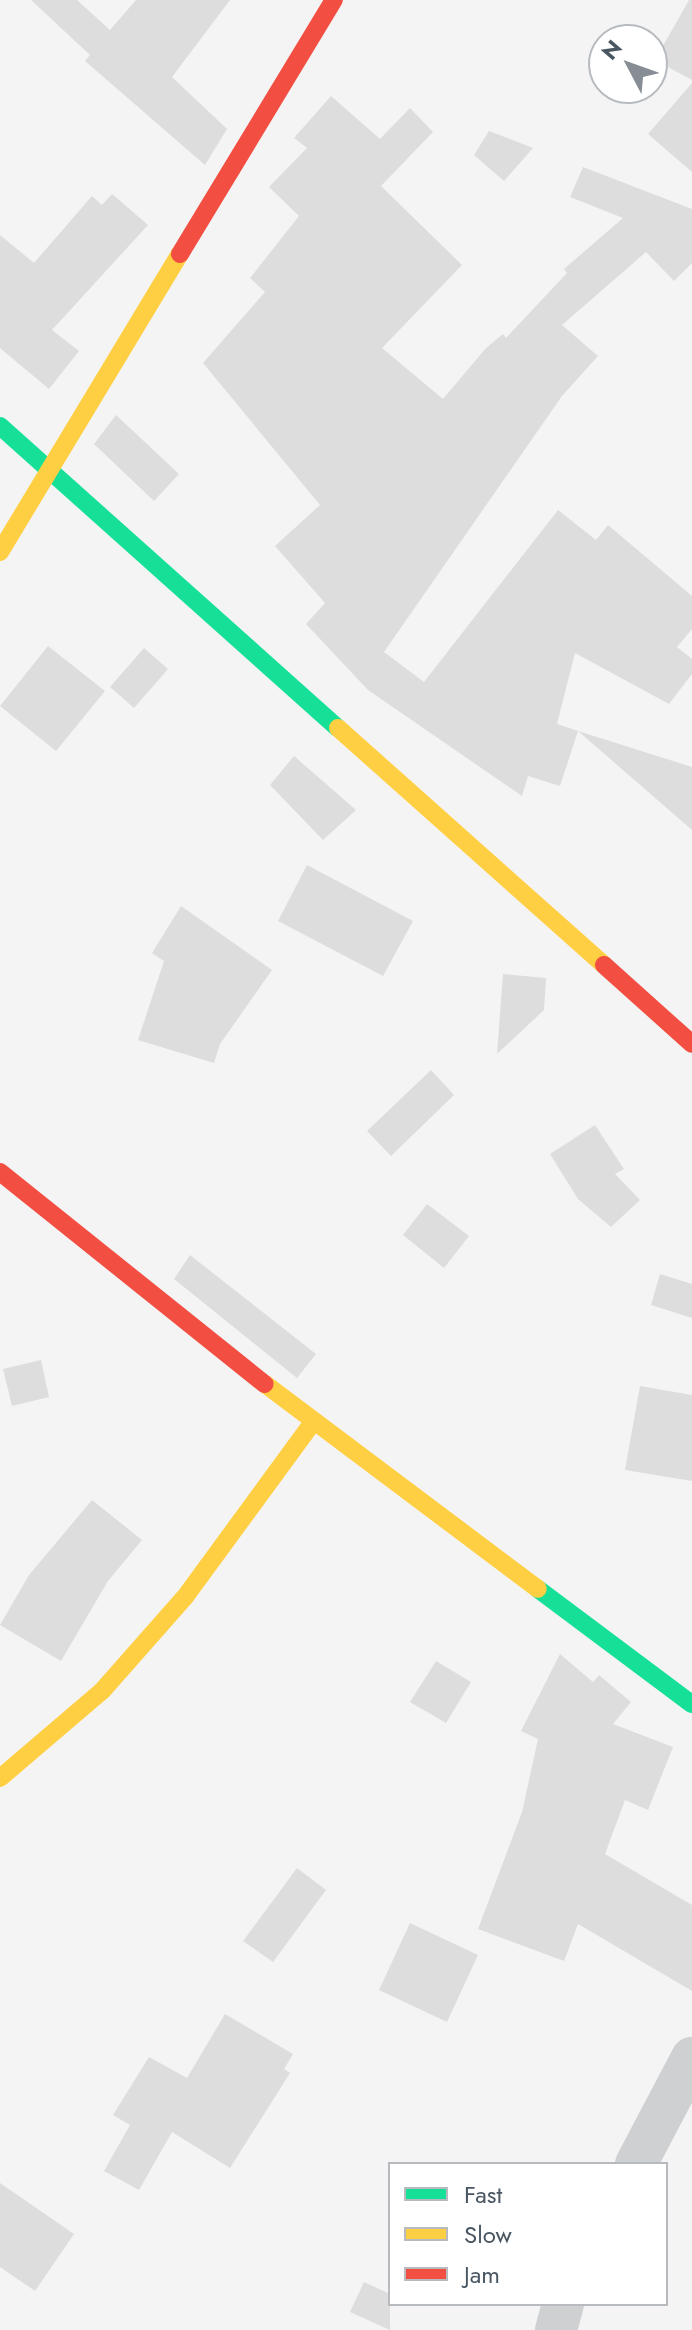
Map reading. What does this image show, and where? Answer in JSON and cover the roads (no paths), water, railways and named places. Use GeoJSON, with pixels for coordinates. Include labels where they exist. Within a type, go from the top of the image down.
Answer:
{"type":"FeatureCollection","features":[{"type":"Feature","properties":{"kind":"street"},"geometry":{"type":"LineString","coordinates":[[0,552],[334,0]]}},
{"type":"Feature","properties":{"kind":"street"},"geometry":{"type":"LineString","coordinates":[[0,426],[692,1044]]}},
{"type":"Feature","properties":{"kind":"street"},"geometry":{"type":"LineString","coordinates":[[0,1172],[313,1422],[692,1704]]}},
{"type":"Feature","properties":{"kind":"street"},"geometry":{"type":"LineString","coordinates":[[0,1778],[102,1691],[185,1597],[313,1422]]}},
{"type":"Feature","properties":{"kind":"street"},"geometry":{"type":"LineString","coordinates":[[637,2162],[692,2058]]}},
{"type":"Feature","properties":{"kind":"street"},"geometry":{"type":"LineString","coordinates":[[556,2330],[562,2306]]}}]}
